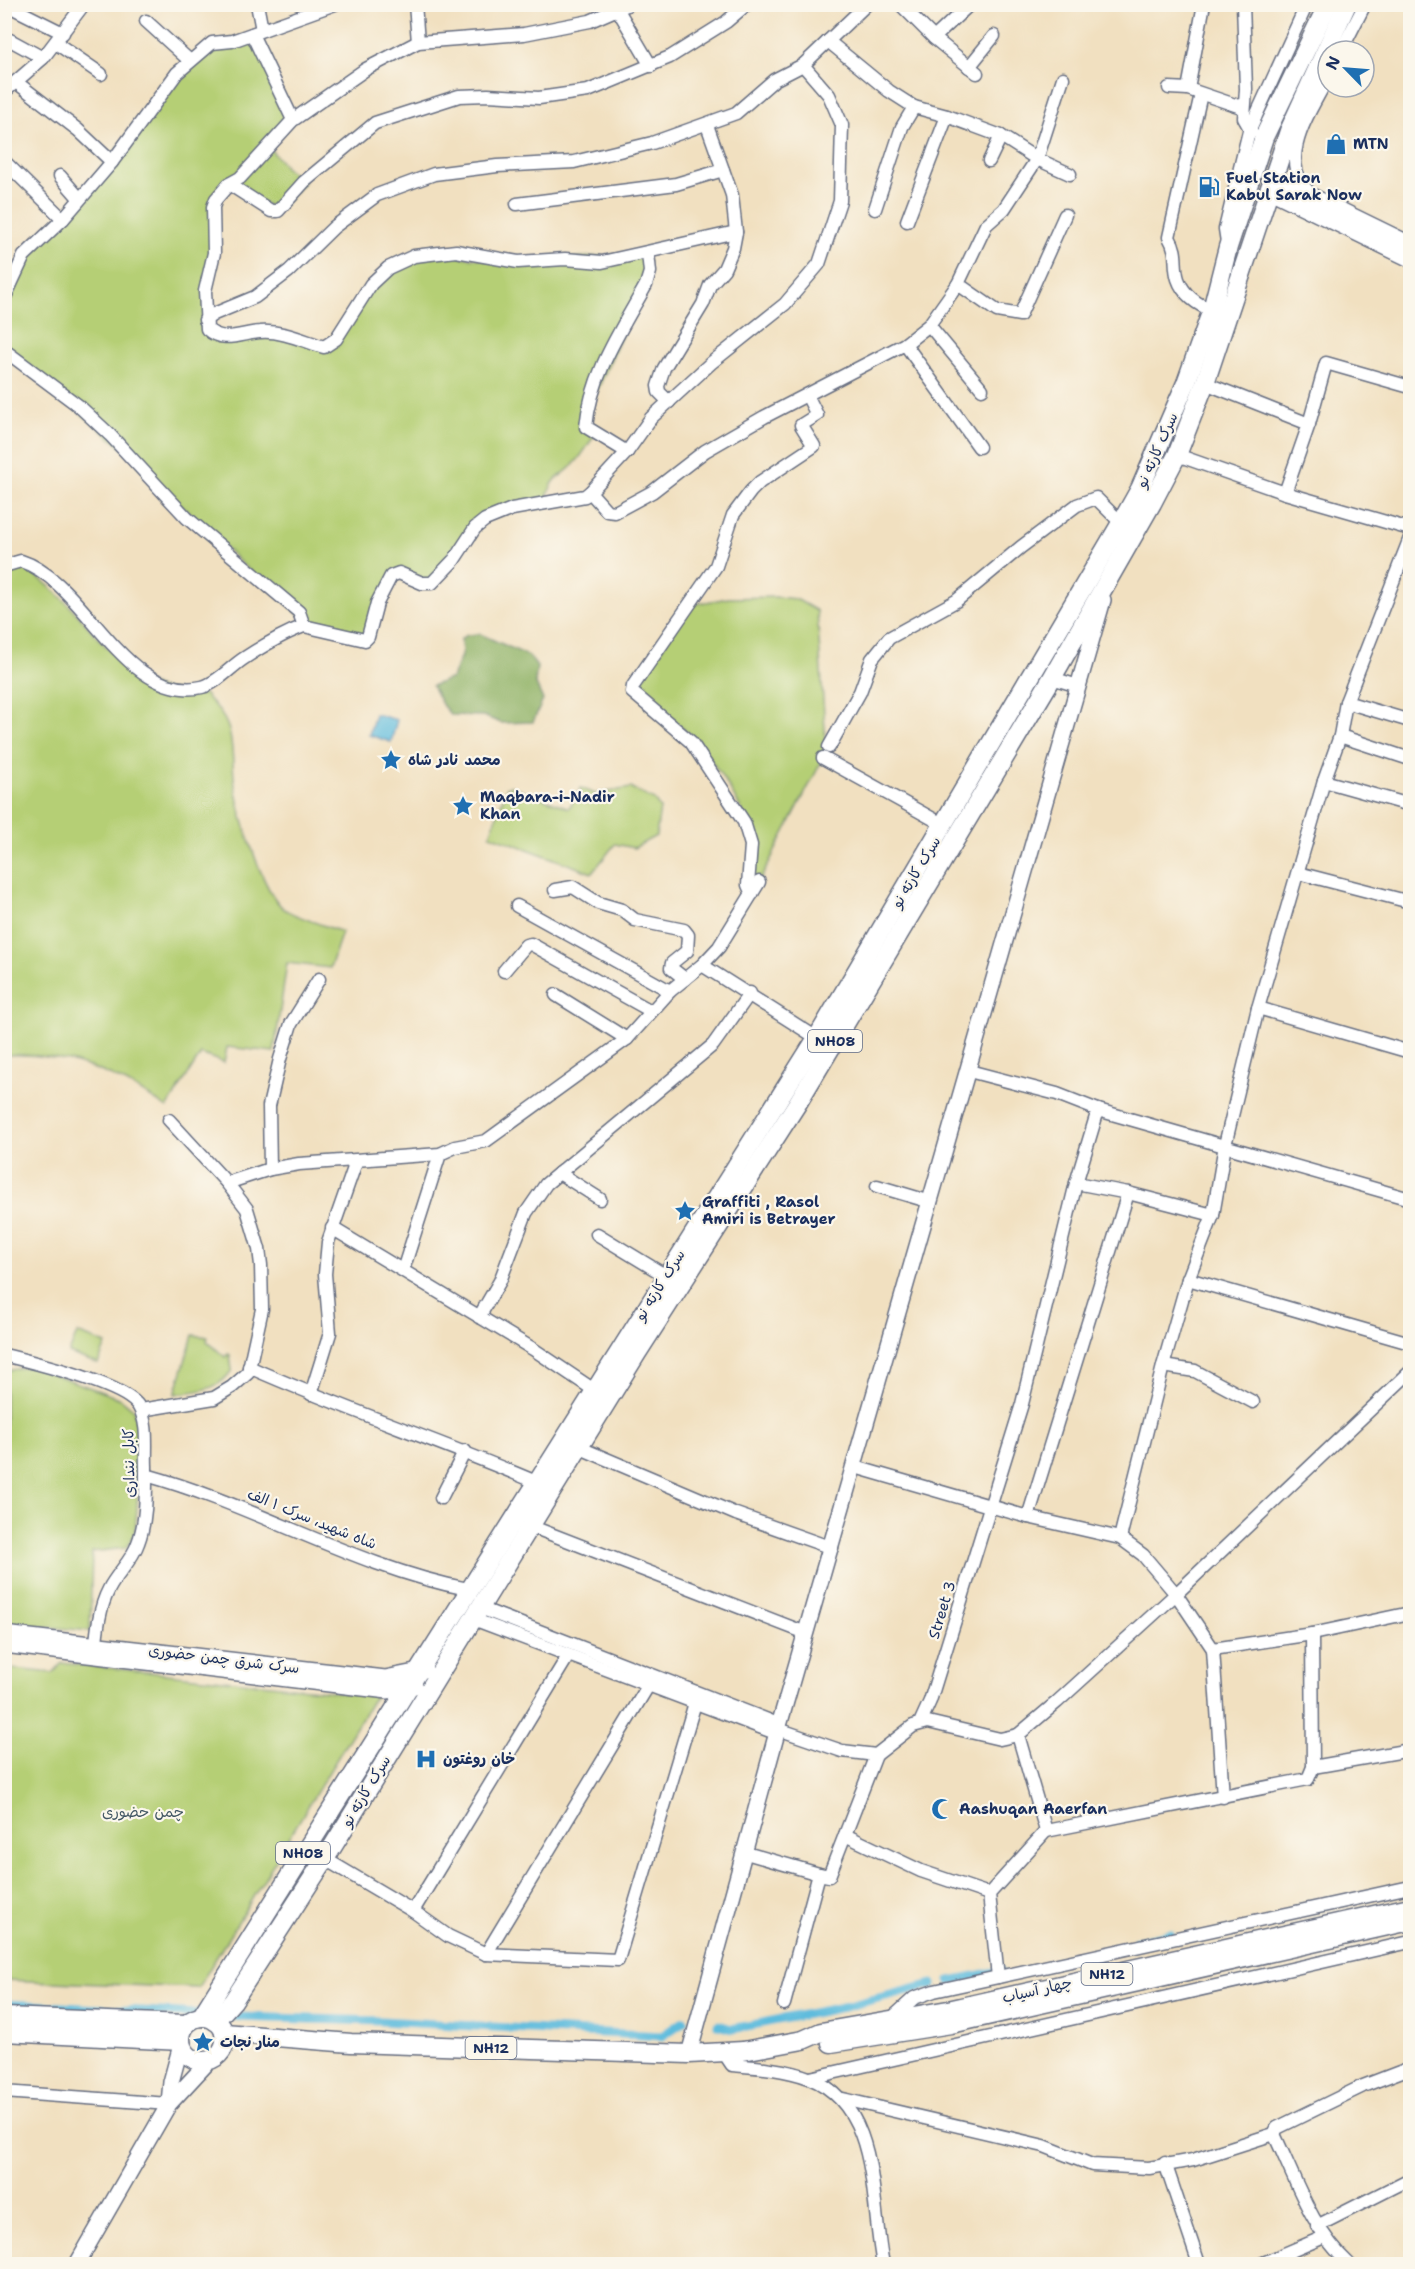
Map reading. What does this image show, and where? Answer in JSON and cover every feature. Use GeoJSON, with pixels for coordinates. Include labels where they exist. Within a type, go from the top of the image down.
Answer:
{"type":"FeatureCollection","features":[{"type":"Feature","properties":{"kind":"highway","name":"سرک کارته نو"},"geometry":{"type":"LineString","coordinates":[[202,2033],[233,2001],[325,1859],[578,1447],[797,1104],[1052,678],[1073,621],[1140,489],[1186,383],[1212,310],[1257,134],[1330,38],[1328,4]]}},
{"type":"Feature","properties":{"kind":"highway","name":"سرک کارته نو"},"geometry":{"type":"LineString","coordinates":[[202,2033],[416,1671],[817,1038],[944,825],[1073,621],[1113,570],[1177,455],[1205,383],[1289,131],[1347,4]]}},
{"type":"Feature","properties":{"kind":"highway","name":"چهار آسیاب"},"geometry":{"type":"LineString","coordinates":[[803,2040],[823,2045],[951,2024],[1410,1907]]}},
{"type":"Feature","properties":{"kind":"highway","name":"چهار آسیاب"},"geometry":{"type":"LineString","coordinates":[[724,2054],[803,2040],[821,2032],[1410,1921]]}},
{"type":"Feature","properties":{"kind":"highway"},"geometry":{"type":"LineString","coordinates":[[4,2017],[202,2033]]}},
{"type":"Feature","properties":{"kind":"highway"},"geometry":{"type":"LineString","coordinates":[[4,2032],[202,2033]]}},
{"type":"Feature","properties":{"kind":"highway"},"geometry":{"type":"LineString","coordinates":[[202,2033],[215,2058],[202,2062],[189,2057],[202,2033]]}},
{"type":"Feature","properties":{"kind":"highway","name":"NH12"},"geometry":{"type":"LineString","coordinates":[[202,2033],[259,2035],[351,2043],[724,2054]]}},
{"type":"Feature","properties":{"kind":"main road"},"geometry":{"type":"LineString","coordinates":[[1270,184],[1410,244]]}},
{"type":"Feature","properties":{"kind":"main road"},"geometry":{"type":"LineString","coordinates":[[1311,203],[1410,259]]}},
{"type":"Feature","properties":{"kind":"main road"},"geometry":{"type":"LineString","coordinates":[[689,2054],[746,1853],[778,1729],[969,1071],[1095,621],[1113,570]]}},
{"type":"Feature","properties":{"kind":"main road","name":"سرک شرق چمن حضوری"},"geometry":{"type":"LineString","coordinates":[[4,1634],[388,1691],[405,1689]]}},
{"type":"Feature","properties":{"kind":"main road","name":"سرک شرق چمن حضوری"},"geometry":{"type":"LineString","coordinates":[[4,1645],[95,1649],[385,1678],[416,1671],[438,1673]]}},
{"type":"Feature","properties":{"kind":"main road"},"geometry":{"type":"LineString","coordinates":[[405,1689],[438,1673]]}},
{"type":"Feature","properties":{"kind":"main road"},"geometry":{"type":"LineString","coordinates":[[169,2104],[171,2082],[202,2033]]}},
{"type":"Feature","properties":{"kind":"main road"},"geometry":{"type":"LineString","coordinates":[[77,2265],[169,2104],[182,2087],[209,2061]]}},
{"type":"Feature","properties":{"kind":"street"},"geometry":{"type":"LineString","coordinates":[[5,4],[60,38],[101,74]]}},
{"type":"Feature","properties":{"kind":"street"},"geometry":{"type":"LineString","coordinates":[[84,4],[60,38],[43,57],[9,85],[78,130],[112,162]]}},
{"type":"Feature","properties":{"kind":"street"},"geometry":{"type":"LineString","coordinates":[[257,4],[257,32],[293,120]]}},
{"type":"Feature","properties":{"kind":"street"},"geometry":{"type":"LineString","coordinates":[[4,299],[24,256],[63,219],[112,162],[177,73],[190,61],[212,43],[232,41],[335,4]]}},
{"type":"Feature","properties":{"kind":"street"},"geometry":{"type":"LineString","coordinates":[[415,4],[418,42]]}},
{"type":"Feature","properties":{"kind":"street"},"geometry":{"type":"LineString","coordinates":[[229,184],[271,211],[278,211],[304,182],[375,123],[459,96],[538,98],[588,91],[651,66],[726,22],[747,4]]}},
{"type":"Feature","properties":{"kind":"street"},"geometry":{"type":"LineString","coordinates":[[205,320],[255,297],[289,271],[334,227],[377,195],[434,174],[497,166],[574,162],[652,143],[736,113],[774,80],[803,65],[867,4]]}},
{"type":"Feature","properties":{"kind":"street"},"geometry":{"type":"LineString","coordinates":[[900,4],[934,38],[973,70],[994,36]]}},
{"type":"Feature","properties":{"kind":"street"},"geometry":{"type":"LineString","coordinates":[[934,38],[970,4]]}},
{"type":"Feature","properties":{"kind":"street"},"geometry":{"type":"LineString","coordinates":[[1188,89],[1204,4]]}},
{"type":"Feature","properties":{"kind":"street"},"geometry":{"type":"LineString","coordinates":[[1243,4],[1244,108],[1257,134]]}},
{"type":"Feature","properties":{"kind":"street"},"geometry":{"type":"LineString","coordinates":[[1257,134],[1307,4]]}},
{"type":"Feature","properties":{"kind":"street"},"geometry":{"type":"LineString","coordinates":[[1330,38],[1365,4]]}},
{"type":"Feature","properties":{"kind":"street"},"geometry":{"type":"LineString","coordinates":[[651,66],[621,7],[590,21],[524,34],[418,42],[366,69],[293,120],[240,178],[229,184],[216,199],[213,207],[214,253],[205,291],[207,329],[216,335],[243,336],[260,332],[280,334],[324,347],[336,339],[371,284],[388,268],[414,256],[456,251],[518,262],[566,259],[602,262],[629,254],[648,253],[736,232]]}},
{"type":"Feature","properties":{"kind":"street"},"geometry":{"type":"LineString","coordinates":[[146,21],[190,61]]}},
{"type":"Feature","properties":{"kind":"street"},"geometry":{"type":"LineString","coordinates":[[10,40],[43,57]]}},
{"type":"Feature","properties":{"kind":"street"},"geometry":{"type":"LineString","coordinates":[[828,41],[889,91],[914,108],[947,116],[1001,136],[1037,159],[1070,174]]}},
{"type":"Feature","properties":{"kind":"street"},"geometry":{"type":"LineString","coordinates":[[4,566],[21,561],[42,571],[63,590],[125,658],[152,679],[180,687],[204,687],[245,658],[304,626],[365,640],[377,603],[395,573],[422,583],[432,583],[454,560],[475,528],[485,520],[512,509],[585,496],[627,452],[651,418],[711,363],[784,304],[819,264],[840,201],[842,125],[830,95],[803,65]]}},
{"type":"Feature","properties":{"kind":"street"},"geometry":{"type":"LineString","coordinates":[[590,492],[607,511],[615,512],[652,492],[705,451],[905,344],[929,325],[958,284],[986,225],[1004,209],[1037,159],[1063,78]]}},
{"type":"Feature","properties":{"kind":"street"},"geometry":{"type":"LineString","coordinates":[[1169,88],[1188,89],[1244,108]]}},
{"type":"Feature","properties":{"kind":"street"},"geometry":{"type":"LineString","coordinates":[[1201,94],[1169,237],[1177,252],[1178,279],[1190,298],[1202,307],[1212,310]]}},
{"type":"Feature","properties":{"kind":"street"},"geometry":{"type":"LineString","coordinates":[[1311,203],[1294,169],[1294,153],[1303,127],[1317,99]]}},
{"type":"Feature","properties":{"kind":"street"},"geometry":{"type":"LineString","coordinates":[[875,209],[902,127],[914,108]]}},
{"type":"Feature","properties":{"kind":"street"},"geometry":{"type":"LineString","coordinates":[[907,221],[947,116]]}},
{"type":"Feature","properties":{"kind":"street"},"geometry":{"type":"LineString","coordinates":[[669,402],[658,392],[664,368],[703,304],[710,285],[724,269],[733,248],[736,232],[732,195],[707,125]]}},
{"type":"Feature","properties":{"kind":"street"},"geometry":{"type":"LineString","coordinates":[[989,161],[1001,136]]}},
{"type":"Feature","properties":{"kind":"street"},"geometry":{"type":"LineString","coordinates":[[4,161],[63,219]]}},
{"type":"Feature","properties":{"kind":"street"},"geometry":{"type":"LineString","coordinates":[[518,204],[676,184],[723,170]]}},
{"type":"Feature","properties":{"kind":"street"},"geometry":{"type":"LineString","coordinates":[[60,176],[79,198]]}},
{"type":"Feature","properties":{"kind":"street"},"geometry":{"type":"LineString","coordinates":[[958,284],[997,311],[1020,315],[1065,215]]}},
{"type":"Feature","properties":{"kind":"street"},"geometry":{"type":"LineString","coordinates":[[627,452],[586,427],[587,414],[606,357],[646,285],[650,272],[648,253]]}},
{"type":"Feature","properties":{"kind":"street"},"geometry":{"type":"LineString","coordinates":[[929,325],[982,389]]}},
{"type":"Feature","properties":{"kind":"street"},"geometry":{"type":"LineString","coordinates":[[905,344],[979,447]]}},
{"type":"Feature","properties":{"kind":"street"},"geometry":{"type":"LineString","coordinates":[[4,350],[62,391],[110,435],[187,518],[299,612],[304,626]]}},
{"type":"Feature","properties":{"kind":"street"},"geometry":{"type":"LineString","coordinates":[[1285,493],[1309,424],[1326,363],[1410,387]]}},
{"type":"Feature","properties":{"kind":"street"},"geometry":{"type":"LineString","coordinates":[[1205,383],[1309,424]]}},
{"type":"Feature","properties":{"kind":"street"},"geometry":{"type":"LineString","coordinates":[[752,894],[748,885],[751,845],[744,822],[691,742],[632,692],[633,686],[716,566],[733,515],[760,482],[814,446],[801,425],[817,415],[807,395]]}},
{"type":"Feature","properties":{"kind":"street"},"geometry":{"type":"LineString","coordinates":[[1177,455],[1285,493],[1410,530]]}},
{"type":"Feature","properties":{"kind":"street"},"geometry":{"type":"LineString","coordinates":[[944,825],[826,752],[860,692],[872,659],[889,638],[956,601],[990,570],[1077,505],[1096,498],[1121,523]]}},
{"type":"Feature","properties":{"kind":"street"},"geometry":{"type":"LineString","coordinates":[[1120,1538],[1163,1366],[1188,1279],[1213,1215],[1225,1145],[1258,1008],[1324,781],[1340,736],[1346,702],[1409,546]]}},
{"type":"Feature","properties":{"kind":"street"},"geometry":{"type":"LineString","coordinates":[[1052,678],[1078,686]]}},
{"type":"Feature","properties":{"kind":"street"},"geometry":{"type":"LineString","coordinates":[[1346,702],[1410,721]]}},
{"type":"Feature","properties":{"kind":"street"},"geometry":{"type":"LineString","coordinates":[[1340,736],[1410,759]]}},
{"type":"Feature","properties":{"kind":"street"},"geometry":{"type":"LineString","coordinates":[[1324,781],[1410,805]]}},
{"type":"Feature","properties":{"kind":"street"},"geometry":{"type":"LineString","coordinates":[[1298,873],[1410,902]]}},
{"type":"Feature","properties":{"kind":"street"},"geometry":{"type":"LineString","coordinates":[[227,1183],[270,1169],[440,1154],[455,1147],[486,1141],[627,1039],[670,991],[702,965],[719,947],[759,882]]}},
{"type":"Feature","properties":{"kind":"street"},"geometry":{"type":"LineString","coordinates":[[555,890],[573,887],[598,903],[622,910],[635,920],[684,930],[688,935],[687,951],[672,963],[670,968],[685,979]]}},
{"type":"Feature","properties":{"kind":"street"},"geometry":{"type":"LineString","coordinates":[[517,906],[670,991]]}},
{"type":"Feature","properties":{"kind":"street"},"geometry":{"type":"LineString","coordinates":[[504,971],[526,945],[531,944],[651,1011]]}},
{"type":"Feature","properties":{"kind":"street"},"geometry":{"type":"LineString","coordinates":[[702,965],[750,993],[817,1038]]}},
{"type":"Feature","properties":{"kind":"street"},"geometry":{"type":"LineString","coordinates":[[270,1169],[269,1106],[280,1059],[291,1024],[319,979]]}},
{"type":"Feature","properties":{"kind":"street"},"geometry":{"type":"LineString","coordinates":[[479,1317],[500,1281],[526,1213],[546,1184],[713,1045],[750,993]]}},
{"type":"Feature","properties":{"kind":"street"},"geometry":{"type":"LineString","coordinates":[[556,995],[627,1039]]}},
{"type":"Feature","properties":{"kind":"street"},"geometry":{"type":"LineString","coordinates":[[1258,1008],[1410,1052]]}},
{"type":"Feature","properties":{"kind":"street"},"geometry":{"type":"LineString","coordinates":[[969,1071],[1057,1094],[1098,1110],[1410,1198]]}},
{"type":"Feature","properties":{"kind":"street","name":"Street 3"},"geometry":{"type":"LineString","coordinates":[[920,1723],[930,1701],[1022,1404],[1076,1183],[1098,1110]]}},
{"type":"Feature","properties":{"kind":"street"},"geometry":{"type":"LineString","coordinates":[[141,1410],[214,1398],[232,1388],[248,1373],[262,1309],[259,1249],[247,1209],[227,1183],[169,1120]]}},
{"type":"Feature","properties":{"kind":"street"},"geometry":{"type":"LineString","coordinates":[[403,1270],[440,1154]]}},
{"type":"Feature","properties":{"kind":"street"},"geometry":{"type":"LineString","coordinates":[[311,1394],[330,1333],[325,1274],[332,1228],[356,1162]]}},
{"type":"Feature","properties":{"kind":"street"},"geometry":{"type":"LineString","coordinates":[[559,1173],[600,1199]]}},
{"type":"Feature","properties":{"kind":"street"},"geometry":{"type":"LineString","coordinates":[[1076,1183],[1128,1193],[1213,1215]]}},
{"type":"Feature","properties":{"kind":"street"},"geometry":{"type":"LineString","coordinates":[[878,1186],[931,1202]]}},
{"type":"Feature","properties":{"kind":"street"},"geometry":{"type":"LineString","coordinates":[[1028,1517],[1128,1193]]}},
{"type":"Feature","properties":{"kind":"street"},"geometry":{"type":"LineString","coordinates":[[332,1228],[594,1390]]}},
{"type":"Feature","properties":{"kind":"street"},"geometry":{"type":"LineString","coordinates":[[597,1234],[666,1276]]}},
{"type":"Feature","properties":{"kind":"street"},"geometry":{"type":"LineString","coordinates":[[1188,1279],[1410,1344]]}},
{"type":"Feature","properties":{"kind":"street","name":"کابل ننداری"},"geometry":{"type":"LineString","coordinates":[[4,1355],[46,1364],[122,1393],[135,1401],[141,1410],[146,1431],[146,1475],[141,1534],[131,1557],[108,1590],[100,1612],[95,1649]]}},
{"type":"Feature","properties":{"kind":"street"},"geometry":{"type":"LineString","coordinates":[[1163,1366],[1195,1371],[1253,1402]]}},
{"type":"Feature","properties":{"kind":"street"},"geometry":{"type":"LineString","coordinates":[[249,1367],[311,1394],[465,1451],[536,1482]]}},
{"type":"Feature","properties":{"kind":"street"},"geometry":{"type":"LineString","coordinates":[[746,1853],[829,1876],[876,1755],[920,1723],[938,1723],[1000,1739],[1018,1735],[1176,1594],[1410,1372]]}},
{"type":"Feature","properties":{"kind":"street"},"geometry":{"type":"LineString","coordinates":[[578,1447],[736,1514],[832,1548]]}},
{"type":"Feature","properties":{"kind":"street"},"geometry":{"type":"LineString","coordinates":[[441,1498],[465,1451]]}},
{"type":"Feature","properties":{"kind":"street"},"geometry":{"type":"LineString","coordinates":[[855,1467],[1028,1517],[1120,1538],[1143,1555],[1176,1594],[1214,1649],[1223,1797]]}},
{"type":"Feature","properties":{"kind":"street","name":"شاه شهید، سرک ۱ الف"},"geometry":{"type":"LineString","coordinates":[[146,1475],[190,1487],[412,1575],[468,1589]]}},
{"type":"Feature","properties":{"kind":"street"},"geometry":{"type":"LineString","coordinates":[[530,1526],[806,1633]]}},
{"type":"Feature","properties":{"kind":"street"},"geometry":{"type":"LineString","coordinates":[[1214,1649],[1312,1634],[1410,1613]]}},
{"type":"Feature","properties":{"kind":"street"},"geometry":{"type":"LineString","coordinates":[[476,1614],[568,1656],[770,1731],[778,1729],[842,1751],[876,1755]]}},
{"type":"Feature","properties":{"kind":"street"},"geometry":{"type":"LineString","coordinates":[[476,1614],[773,1722],[778,1729]]}},
{"type":"Feature","properties":{"kind":"street"},"geometry":{"type":"LineString","coordinates":[[998,1975],[989,1894],[1047,1831],[1308,1779],[1313,1767],[1312,1634]]}},
{"type":"Feature","properties":{"kind":"street"},"geometry":{"type":"LineString","coordinates":[[413,1911],[568,1656]]}},
{"type":"Feature","properties":{"kind":"street"},"geometry":{"type":"LineString","coordinates":[[486,1954],[648,1686]]}},
{"type":"Feature","properties":{"kind":"street"},"geometry":{"type":"LineString","coordinates":[[325,1859],[413,1911],[448,1936],[486,1954],[618,1960],[695,1703]]}},
{"type":"Feature","properties":{"kind":"street"},"geometry":{"type":"LineString","coordinates":[[1018,1735],[1047,1831]]}},
{"type":"Feature","properties":{"kind":"street"},"geometry":{"type":"LineString","coordinates":[[1313,1767],[1410,1750]]}},
{"type":"Feature","properties":{"kind":"street"},"geometry":{"type":"LineString","coordinates":[[845,1836],[921,1871],[989,1894]]}},
{"type":"Feature","properties":{"kind":"street"},"geometry":{"type":"LineString","coordinates":[[783,2004],[819,1874]]}},
{"type":"Feature","properties":{"kind":"street"},"geometry":{"type":"LineString","coordinates":[[888,2021],[922,1994],[998,1975],[1410,1887]]}},
{"type":"Feature","properties":{"kind":"street"},"geometry":{"type":"LineString","coordinates":[[810,2078],[1410,1942]]}},
{"type":"Feature","properties":{"kind":"street"},"geometry":{"type":"LineString","coordinates":[[724,2054],[732,2064],[793,2073],[810,2078],[843,2099],[1044,2146],[1092,2165],[1149,2168],[1165,2163],[1194,2160],[1274,2134]]}},
{"type":"Feature","properties":{"kind":"street"},"geometry":{"type":"LineString","coordinates":[[1349,2265],[1317,2226],[1274,2134],[1277,2127],[1364,2086],[1410,2068]]}},
{"type":"Feature","properties":{"kind":"street"},"geometry":{"type":"LineString","coordinates":[[4,2092],[169,2104]]}},
{"type":"Feature","properties":{"kind":"street"},"geometry":{"type":"LineString","coordinates":[[843,2099],[860,2129],[869,2160],[883,2265]]}},
{"type":"Feature","properties":{"kind":"street"},"geometry":{"type":"LineString","coordinates":[[1165,2163],[1199,2265]]}},
{"type":"Feature","properties":{"kind":"street"},"geometry":{"type":"LineString","coordinates":[[1317,2226],[1410,2179]]}},
{"type":"Feature","properties":{"kind":"street"},"geometry":{"type":"LineString","coordinates":[[1261,2265],[1324,2237]]}},
{"type":"Feature","properties":{"kind":"green space"},"geometry":{"type":"Polygon","coordinates":[[[252,34],[293,120],[268,146],[286,168],[304,182],[278,211],[229,184],[220,194],[205,291],[211,332],[260,331],[324,347],[371,284],[428,254],[518,262],[629,254],[649,261],[635,305],[587,414],[596,433],[580,457],[554,482],[546,501],[485,520],[432,583],[395,573],[368,637],[304,626],[302,617],[242,564],[126,451],[5,350],[4,299],[20,263],[158,101],[212,43],[252,34]]]}},
{"type":"Feature","properties":{"kind":"green space"},"geometry":{"type":"Polygon","coordinates":[[[20,566],[37,576],[52,589],[120,660],[146,681],[156,687],[169,690],[204,694],[214,705],[228,727],[238,799],[259,869],[267,885],[283,908],[302,918],[342,932],[330,968],[287,963],[274,1052],[227,1047],[224,1063],[201,1054],[167,1108],[129,1085],[90,1067],[49,1057],[5,1055],[4,571],[20,566]]]}},
{"type":"Feature","properties":{"kind":"green space"},"geometry":{"type":"Polygon","coordinates":[[[728,598],[796,599],[817,611],[826,744],[829,747],[759,882],[753,876],[752,828],[728,786],[700,743],[638,690],[646,672],[690,605],[728,598]]]}},
{"type":"Feature","properties":{"kind":"green space"},"geometry":{"type":"Polygon","coordinates":[[[480,634],[529,656],[537,667],[535,682],[543,700],[533,722],[501,723],[483,716],[451,715],[443,706],[432,686],[452,678],[462,653],[461,639],[467,635],[480,634]]]}},
{"type":"Feature","properties":{"kind":"green space"},"geometry":{"type":"Polygon","coordinates":[[[511,786],[569,808],[581,788],[595,794],[631,788],[654,800],[660,808],[656,836],[634,848],[615,844],[592,873],[490,835],[507,787],[511,786]]]}},
{"type":"Feature","properties":{"kind":"green space"},"geometry":{"type":"Polygon","coordinates":[[[77,1333],[106,1344],[98,1364],[69,1353],[77,1333]]]}},
{"type":"Feature","properties":{"kind":"green space"},"geometry":{"type":"Polygon","coordinates":[[[193,1335],[208,1337],[207,1341],[225,1357],[230,1355],[232,1370],[221,1382],[207,1389],[175,1394],[193,1335]]]}},
{"type":"Feature","properties":{"kind":"green space"},"geometry":{"type":"Polygon","coordinates":[[[31,1366],[121,1399],[133,1409],[139,1434],[135,1532],[126,1548],[92,1552],[90,1631],[5,1623],[5,1371],[31,1366]]]}},
{"type":"Feature","properties":{"kind":"green space","name":"چمن حضوری"},"geometry":{"type":"Polygon","coordinates":[[[62,1663],[375,1696],[198,1988],[5,1980],[5,1668],[53,1673],[62,1663]]]}},
{"type":"Feature","properties":{"kind":"water"},"geometry":{"type":"Polygon","coordinates":[[[375,714],[397,720],[391,742],[369,735],[375,714]]]}},
{"type":"Feature","properties":{"kind":"waterway"},"geometry":{"type":"LineString","coordinates":[[1137,1941],[1170,1934]]}},
{"type":"Feature","properties":{"kind":"waterway"},"geometry":{"type":"LineString","coordinates":[[950,1981],[1000,1971]]}},
{"type":"Feature","properties":{"kind":"waterway"},"geometry":{"type":"LineString","coordinates":[[718,2025],[732,2029],[848,2006],[932,1984]]}},
{"type":"Feature","properties":{"kind":"waterway"},"geometry":{"type":"LineString","coordinates":[[4,2004],[196,2014]]}},
{"type":"Feature","properties":{"kind":"waterway"},"geometry":{"type":"LineString","coordinates":[[237,2017],[380,2021],[662,2036],[684,2021]]}},
{"type":"Feature","properties":{"kind":"place","name":"MTN"},"geometry":{"type":"Point","coordinates":[1336,144]}},
{"type":"Feature","properties":{"kind":"place","name":"Fuel Station Kabul Sarak Now"},"geometry":{"type":"Point","coordinates":[1209,187]}},
{"type":"Feature","properties":{"kind":"place","name":"محمد نادر شاه"},"geometry":{"type":"Point","coordinates":[391,760]}},
{"type":"Feature","properties":{"kind":"place","name":"Maqbara-i-Nadir Khan"},"geometry":{"type":"Point","coordinates":[463,806]}},
{"type":"Feature","properties":{"kind":"place","name":"Graffiti , Rasol Amiri is Betrayer"},"geometry":{"type":"Point","coordinates":[685,1211]}},
{"type":"Feature","properties":{"kind":"place","name":"خان روغتون"},"geometry":{"type":"Point","coordinates":[426,1759]}},
{"type":"Feature","properties":{"kind":"place","name":"Aashuqan Aaerfan"},"geometry":{"type":"Point","coordinates":[942,1809]}},
{"type":"Feature","properties":{"kind":"place","name":"منار نجات"},"geometry":{"type":"Point","coordinates":[203,2042]}}]}
